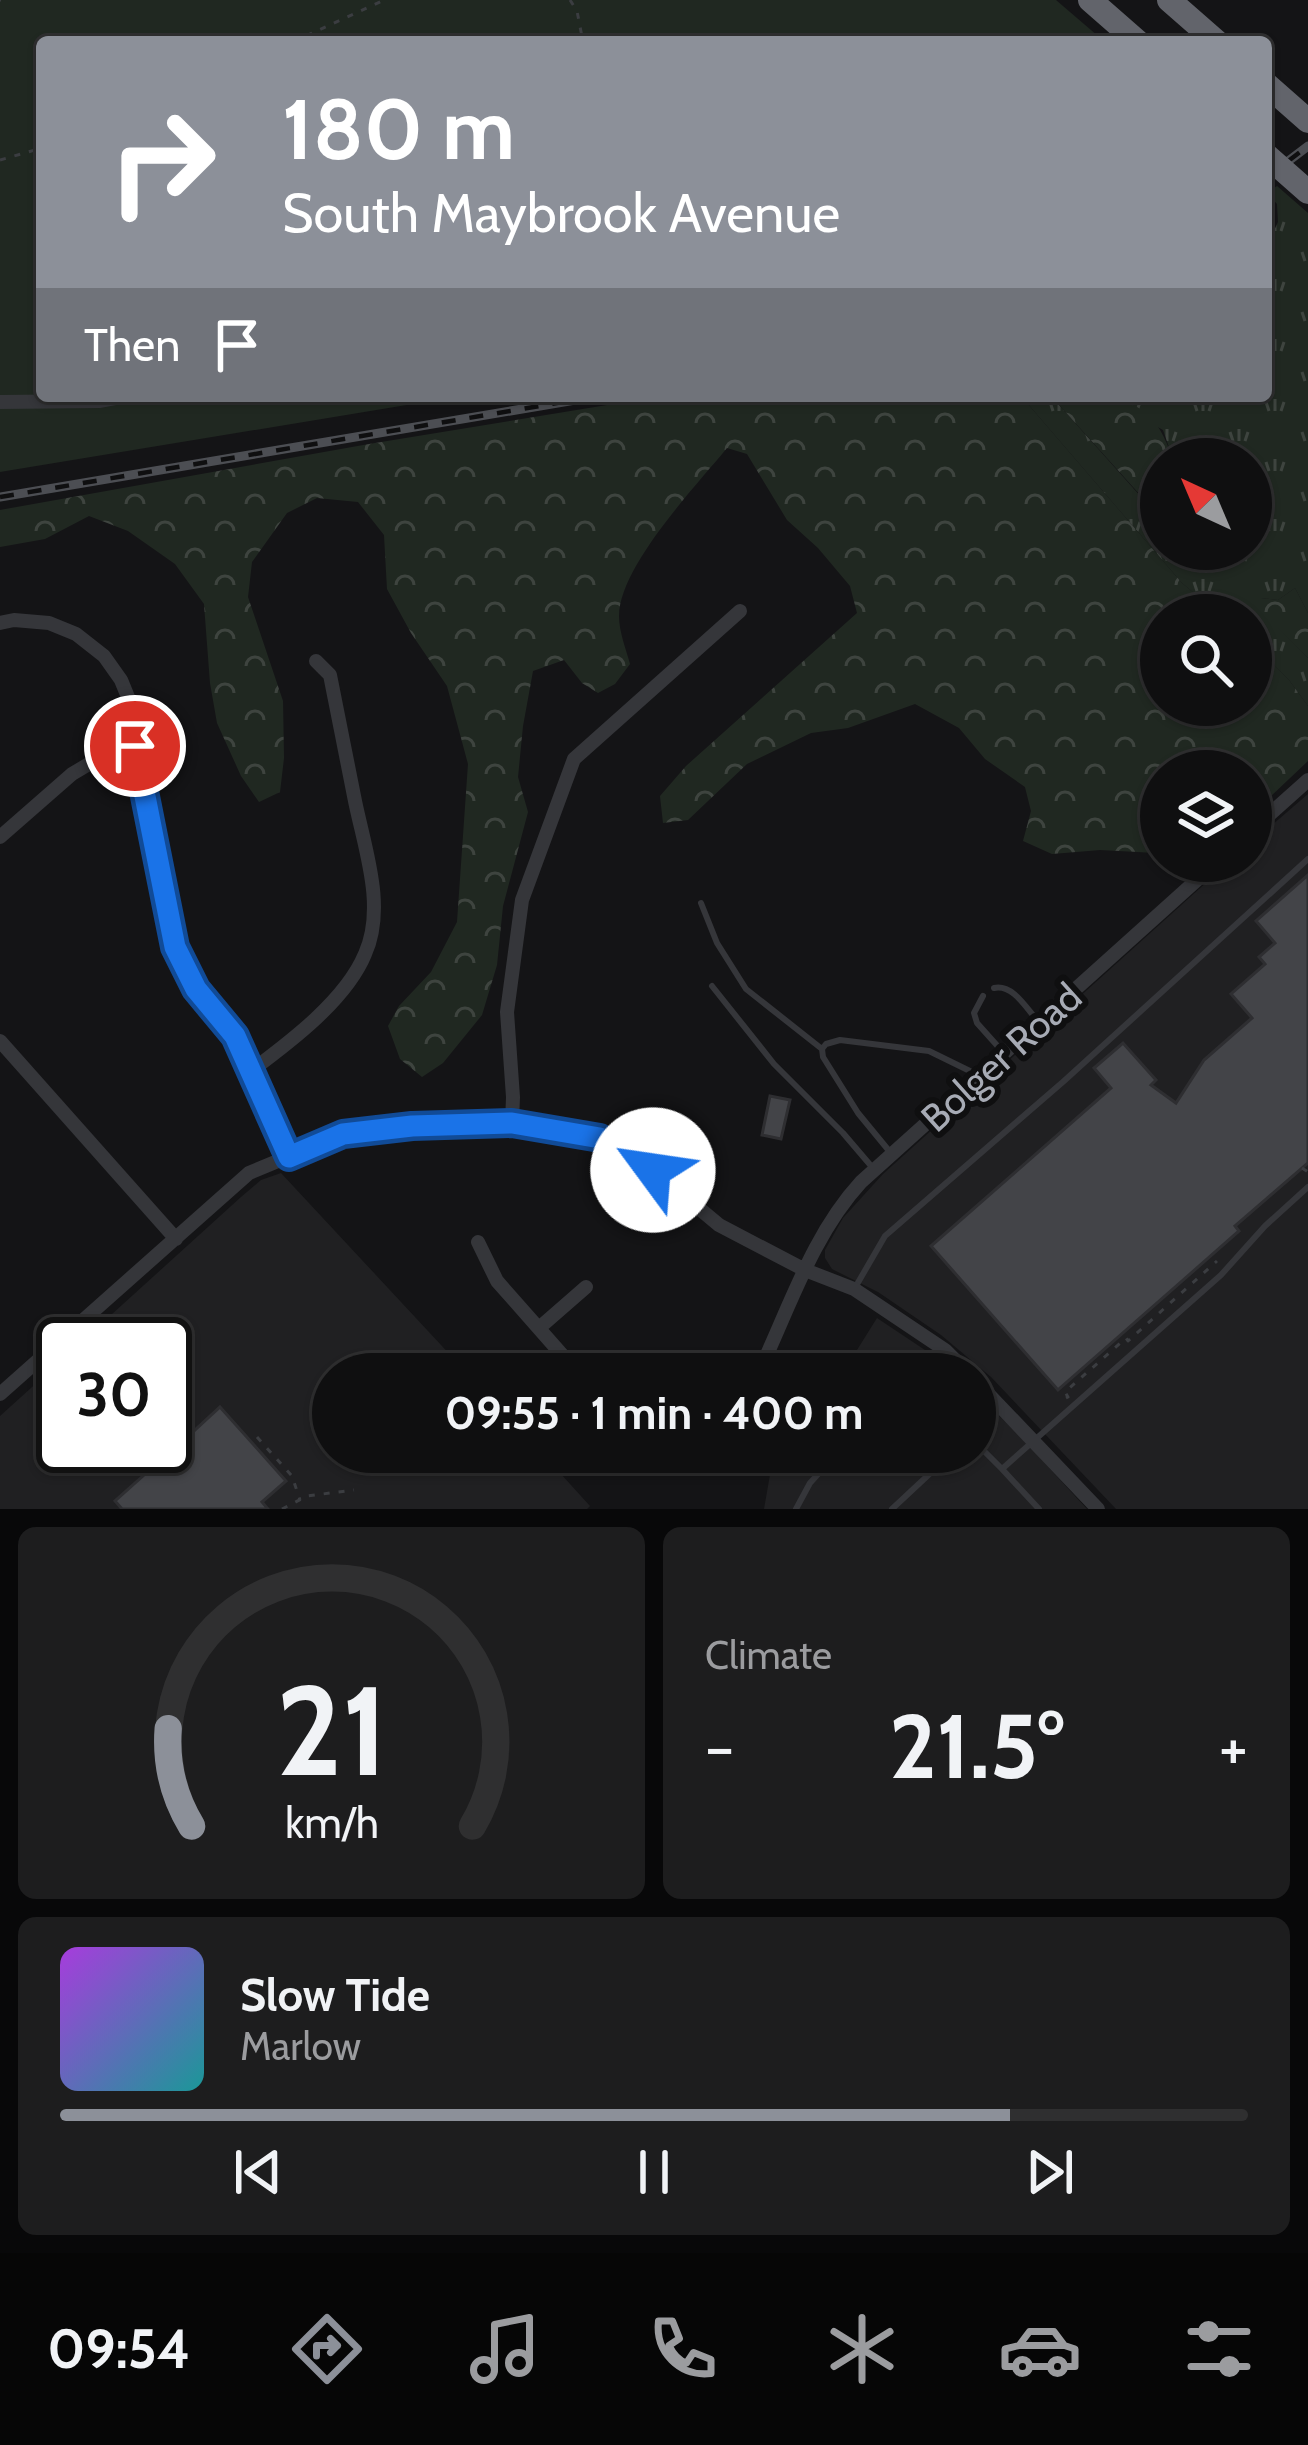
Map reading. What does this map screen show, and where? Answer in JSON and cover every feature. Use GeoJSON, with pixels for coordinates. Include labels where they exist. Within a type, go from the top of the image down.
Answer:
{"type":"FeatureCollection","features":[{"type":"Feature","properties":{"kind":"highway"},"geometry":{"type":"LineString","coordinates":[[1090,0],[1131,36]]}},
{"type":"Feature","properties":{"kind":"highway"},"geometry":{"type":"LineString","coordinates":[[1168,0],[1210,36]]}},
{"type":"Feature","properties":{"kind":"highway"},"geometry":{"type":"LineString","coordinates":[[1272,89],[1299,113]]}},
{"type":"Feature","properties":{"kind":"highway"},"geometry":{"type":"LineString","coordinates":[[1272,160],[1308,192]]}},
{"type":"Feature","properties":{"kind":"street"},"geometry":{"type":"LineString","coordinates":[[0,402],[36,402]]}},
{"type":"Feature","properties":{"kind":"street"},"geometry":{"type":"LineString","coordinates":[[512,1123],[506,1012],[522,900],[574,760],[740,611]]}},
{"type":"Feature","properties":{"kind":"street"},"geometry":{"type":"LineString","coordinates":[[0,623],[49,623],[76,634],[104,656],[125,692],[175,947],[196,989],[235,1036],[289,1157]]}},
{"type":"Feature","properties":{"kind":"street"},"geometry":{"type":"LineString","coordinates":[[251,1071],[302,1034],[344,986],[364,958],[373,930],[374,890],[330,675],[316,661]]}},
{"type":"Feature","properties":{"kind":"street"},"geometry":{"type":"LineString","coordinates":[[0,837],[72,774],[104,755],[135,746]]}},
{"type":"Feature","properties":{"kind":"street"},"geometry":{"type":"LineString","coordinates":[[1272,812],[1308,780]]}},
{"type":"Feature","properties":{"kind":"street","name":"Bolger Road"},"geometry":{"type":"LineString","coordinates":[[765,1353],[841,1204],[1195,882]]}},
{"type":"Feature","properties":{"kind":"street"},"geometry":{"type":"LineString","coordinates":[[0,1041],[176,1239]]}},
{"type":"Feature","properties":{"kind":"street"},"geometry":{"type":"LineString","coordinates":[[0,1394],[249,1173],[343,1134],[412,1126],[512,1123],[600,1138],[653,1170],[719,1225],[805,1270],[854,1289],[948,1353]]}},
{"type":"Feature","properties":{"kind":"street"},"geometry":{"type":"LineString","coordinates":[[478,1242],[492,1274],[561,1353]]}},
{"type":"Feature","properties":{"kind":"street"},"geometry":{"type":"LineString","coordinates":[[539,1328],[586,1287]]}},
{"type":"Feature","properties":{"kind":"street"},"geometry":{"type":"LineString","coordinates":[[996,1401],[1098,1509]]}},
{"type":"Feature","properties":{"kind":"lane"},"geometry":{"type":"LineString","coordinates":[[854,1289],[885,1236],[1308,859]]}},
{"type":"Feature","properties":{"kind":"lane"},"geometry":{"type":"LineString","coordinates":[[701,903],[717,943],[746,989],[822,1049],[858,1113],[892,1154]]}},
{"type":"Feature","properties":{"kind":"lane"},"geometry":{"type":"LineString","coordinates":[[712,986],[774,1064],[874,1170]]}},
{"type":"Feature","properties":{"kind":"lane"},"geometry":{"type":"LineString","coordinates":[[994,988],[1009,989],[1040,1022]]}},
{"type":"Feature","properties":{"kind":"lane"},"geometry":{"type":"LineString","coordinates":[[983,996],[974,1013],[977,1023],[1004,1054]]}},
{"type":"Feature","properties":{"kind":"lane"},"geometry":{"type":"LineString","coordinates":[[822,1049],[840,1040],[929,1051],[980,1076]]}},
{"type":"Feature","properties":{"kind":"lane"},"geometry":{"type":"LineString","coordinates":[[1002,1469],[1220,1275],[1264,1226],[1307,1190]]}},
{"type":"Feature","properties":{"kind":"lane"},"geometry":{"type":"LineString","coordinates":[[996,1463],[1039,1509]]}},
{"type":"Feature","properties":{"kind":"lane"},"geometry":{"type":"LineString","coordinates":[[796,1509],[819,1473]]}},
{"type":"Feature","properties":{"kind":"lane"},"geometry":{"type":"LineString","coordinates":[[892,1509],[931,1473]]}},
{"type":"Feature","properties":{"kind":"path"},"geometry":{"type":"LineString","coordinates":[[306,36],[384,0]]}},
{"type":"Feature","properties":{"kind":"path"},"geometry":{"type":"LineString","coordinates":[[570,0],[582,36]]}},
{"type":"Feature","properties":{"kind":"path"},"geometry":{"type":"LineString","coordinates":[[0,160],[36,150]]}},
{"type":"Feature","properties":{"kind":"path"},"geometry":{"type":"LineString","coordinates":[[1057,1407],[1068,1396],[1065,1392],[1219,1261]]}},
{"type":"Feature","properties":{"kind":"path"},"geometry":{"type":"LineString","coordinates":[[257,1437],[292,1476],[300,1500]]}},
{"type":"Feature","properties":{"kind":"path"},"geometry":{"type":"LineString","coordinates":[[282,1509],[300,1500],[354,1490]]}},
{"type":"Feature","properties":{"kind":"shaded area"},"geometry":{"type":"Polygon","coordinates":[[[1308,794],[1308,1509],[1116,1509],[996,1382],[996,1353],[962,1353],[878,1292],[832,1269],[825,1250],[843,1218],[883,1174],[1207,882],[1272,882],[1272,825],[1308,794]]]}},
{"type":"Feature","properties":{"kind":"shaded area"},"geometry":{"type":"Polygon","coordinates":[[[281,1173],[448,1353],[312,1353],[312,1473],[560,1473],[590,1506],[587,1509],[0,1509],[0,1416],[36,1383],[36,1473],[192,1473],[192,1317],[109,1317],[261,1180],[281,1173]]]}},
{"type":"Feature","properties":{"kind":"shaded area"},"geometry":{"type":"Polygon","coordinates":[[[877,1318],[929,1353],[855,1353],[877,1318]]]}},
{"type":"Feature","properties":{"kind":"shaded area"},"geometry":{"type":"Polygon","coordinates":[[[996,1413],[1087,1509],[764,1509],[770,1473],[996,1473],[996,1413]]]}},
{"type":"Feature","properties":{"kind":"green space"},"geometry":{"type":"Polygon","coordinates":[[[0,0],[1056,0],[1098,36],[36,36],[36,402],[425,402],[0,472],[0,0]]]}},
{"type":"Feature","properties":{"kind":"green space"},"geometry":{"type":"Polygon","coordinates":[[[1277,186],[1308,213],[1308,613],[1295,588],[1278,600],[1272,599],[1272,594],[1195,594],[1171,570],[1272,570],[1272,438],[1166,438],[1163,430],[1113,402],[1272,402],[1272,235],[1278,222],[1272,198],[1277,186]]]}},
{"type":"Feature","properties":{"kind":"green space"},"geometry":{"type":"Polygon","coordinates":[[[625,402],[1026,402],[1140,534],[1140,570],[1171,570],[1195,594],[1140,594],[1140,726],[1272,726],[1272,663],[1308,706],[1308,761],[1272,795],[1272,750],[1140,750],[1140,852],[1052,854],[1023,841],[1031,811],[1025,787],[985,759],[959,728],[915,704],[848,728],[811,733],[747,764],[688,820],[663,823],[660,796],[686,766],[857,613],[850,586],[787,520],[747,454],[727,448],[661,528],[631,575],[619,616],[630,664],[615,684],[598,693],[582,683],[564,660],[533,671],[518,777],[528,812],[503,906],[497,965],[482,1015],[443,1063],[422,1077],[400,1059],[388,1026],[399,1006],[431,972],[457,922],[468,764],[447,686],[387,589],[384,535],[358,502],[317,498],[287,513],[252,562],[248,597],[283,701],[280,792],[259,802],[241,776],[217,723],[204,604],[175,564],[128,531],[89,516],[45,539],[0,547],[0,510],[625,402]]]}},
{"type":"Feature","properties":{"kind":"green space"},"geometry":{"type":"Polygon","coordinates":[[[1026,402],[1056,402],[1140,496],[1140,534],[1026,402]]]}},
{"type":"Feature","properties":{"kind":"green space"},"geometry":{"type":"Polygon","coordinates":[[[1056,402],[1132,405],[1159,428],[1164,438],[1140,438],[1140,495],[1056,402]]]}},
{"type":"Feature","properties":{"kind":"green space"},"geometry":{"type":"Polygon","coordinates":[[[1295,588],[1308,613],[1308,658],[1272,622],[1272,599],[1295,588]]]}},
{"type":"Feature","properties":{"kind":"green space"},"geometry":{"type":"Polygon","coordinates":[[[1272,621],[1308,658],[1308,706],[1272,663],[1272,621]]]}},
{"type":"Feature","properties":{"kind":"building"},"geometry":{"type":"Polygon","coordinates":[[[1308,875],[1308,1163],[1235,1226],[1239,1231],[1058,1390],[931,1246],[1111,1088],[1094,1068],[1123,1043],[1156,1080],[1151,1085],[1176,1103],[1204,1060],[1252,1018],[1231,994],[1265,964],[1259,957],[1275,943],[1256,921],[1308,875]]]}},
{"type":"Feature","properties":{"kind":"building"},"geometry":{"type":"Polygon","coordinates":[[[770,1096],[790,1100],[781,1139],[762,1135],[770,1096]]]}},
{"type":"Feature","properties":{"kind":"building"},"geometry":{"type":"Polygon","coordinates":[[[220,1407],[286,1481],[262,1502],[268,1509],[122,1509],[115,1501],[142,1473],[192,1473],[192,1433],[220,1407]]]}},
{"type":"Feature","properties":{"kind":"railway"},"geometry":{"type":"LineString","coordinates":[[1272,173],[1308,146]]}},
{"type":"Feature","properties":{"kind":"railway"},"geometry":{"type":"LineString","coordinates":[[0,497],[563,402]]}},
{"type":"Feature","properties":{"kind":"route"},"geometry":{"type":"LineString","coordinates":[[135,746],[175,947],[196,989],[235,1036],[289,1157],[343,1134],[512,1123],[600,1138],[653,1170]]}}]}
